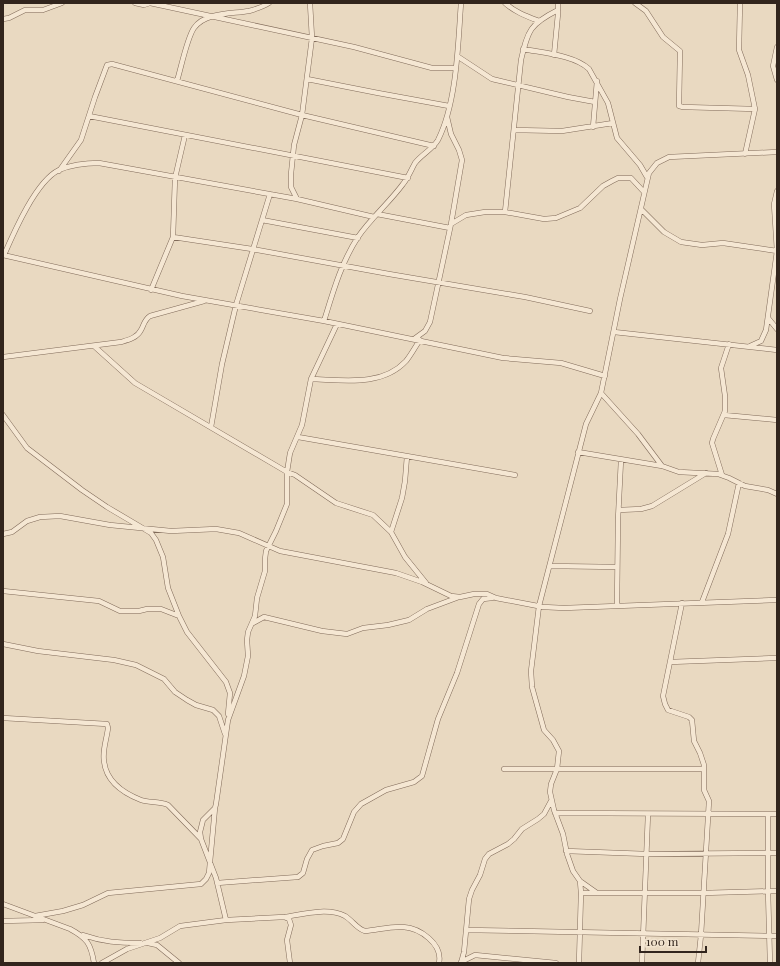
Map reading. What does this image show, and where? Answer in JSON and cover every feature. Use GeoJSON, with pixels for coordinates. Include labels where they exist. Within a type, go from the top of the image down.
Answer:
{"type":"FeatureCollection","features":[{"type":"Feature","properties":{"kind":"street"},"geometry":{"type":"LineString","coordinates":[[3,19],[9,18],[25,10],[43,10],[62,3]]}},
{"type":"Feature","properties":{"kind":"street"},"geometry":{"type":"LineString","coordinates":[[135,3],[150,3],[354,47],[432,68],[456,68]]}},
{"type":"Feature","properties":{"kind":"street"},"geometry":{"type":"LineString","coordinates":[[177,81],[193,29],[198,23],[211,16],[250,11],[269,3]]}},
{"type":"Feature","properties":{"kind":"street"},"geometry":{"type":"LineString","coordinates":[[297,199],[291,187],[293,155],[302,115],[312,38],[310,3]]}},
{"type":"Feature","properties":{"kind":"street"},"geometry":{"type":"LineString","coordinates":[[324,321],[342,266],[358,238],[375,215],[408,178],[417,161],[434,146],[439,137],[447,116],[456,68],[461,3]]}},
{"type":"Feature","properties":{"kind":"street"},"geometry":{"type":"LineString","coordinates":[[505,3],[522,14],[539,21]]}},
{"type":"Feature","properties":{"kind":"street"},"geometry":{"type":"LineString","coordinates":[[554,55],[558,3]]}},
{"type":"Feature","properties":{"kind":"street"},"geometry":{"type":"LineString","coordinates":[[635,3],[646,10],[663,37],[680,51],[679,106],[755,109]]}},
{"type":"Feature","properties":{"kind":"street"},"geometry":{"type":"LineString","coordinates":[[740,3],[739,50],[748,75],[755,109],[744,154]]}},
{"type":"Feature","properties":{"kind":"street"},"geometry":{"type":"LineString","coordinates":[[505,212],[523,49],[532,27],[558,10]]}},
{"type":"Feature","properties":{"kind":"street"},"geometry":{"type":"LineString","coordinates":[[777,47],[773,66],[777,80]]}},
{"type":"Feature","properties":{"kind":"street"},"geometry":{"type":"LineString","coordinates":[[523,49],[574,59],[584,65],[592,73],[608,103],[617,138],[640,165],[647,177]]}},
{"type":"Feature","properties":{"kind":"street"},"geometry":{"type":"LineString","coordinates":[[457,56],[487,77],[568,98],[595,102]]}},
{"type":"Feature","properties":{"kind":"street"},"geometry":{"type":"LineString","coordinates":[[434,146],[302,115],[112,64],[108,65],[89,116],[82,140],[59,171],[45,181],[35,195],[3,255],[151,290],[324,321],[379,334],[420,340],[503,358],[561,363],[605,376]]}},
{"type":"Feature","properties":{"kind":"street"},"geometry":{"type":"LineString","coordinates":[[307,79],[449,106]]}},
{"type":"Feature","properties":{"kind":"street"},"geometry":{"type":"LineString","coordinates":[[593,127],[597,81]]}},
{"type":"Feature","properties":{"kind":"street"},"geometry":{"type":"LineString","coordinates":[[89,116],[408,178]]}},
{"type":"Feature","properties":{"kind":"street"},"geometry":{"type":"LineString","coordinates":[[414,339],[425,331],[430,322],[451,226],[462,160],[460,150],[451,134],[447,116]]}},
{"type":"Feature","properties":{"kind":"street"},"geometry":{"type":"LineString","coordinates":[[514,130],[562,131],[613,123]]}},
{"type":"Feature","properties":{"kind":"street"},"geometry":{"type":"LineString","coordinates":[[151,290],[173,237],[175,178],[185,135]]}},
{"type":"Feature","properties":{"kind":"street"},"geometry":{"type":"LineString","coordinates":[[597,893],[580,882],[573,871],[566,851],[563,834],[551,801],[551,784],[557,769],[559,751],[553,740],[544,730],[532,687],[531,671],[536,625],[540,606],[586,424],[601,393],[647,177],[657,163],[669,157],[777,152]]}},
{"type":"Feature","properties":{"kind":"street"},"geometry":{"type":"LineString","coordinates":[[59,171],[90,163],[99,163],[297,199],[375,215],[451,226],[466,215],[485,212],[505,212],[544,218],[556,218],[580,208],[603,186],[618,178],[631,178],[644,192]]}},
{"type":"Feature","properties":{"kind":"street"},"geometry":{"type":"LineString","coordinates":[[750,346],[761,341],[766,330],[777,251],[774,204],[777,191]]}},
{"type":"Feature","properties":{"kind":"street"},"geometry":{"type":"LineString","coordinates":[[211,426],[222,364],[236,305],[270,194]]}},
{"type":"Feature","properties":{"kind":"street"},"geometry":{"type":"LineString","coordinates":[[641,209],[664,232],[681,242],[702,245],[723,243],[777,251]]}},
{"type":"Feature","properties":{"kind":"street"},"geometry":{"type":"LineString","coordinates":[[262,220],[358,238]]}},
{"type":"Feature","properties":{"kind":"street"},"geometry":{"type":"LineString","coordinates":[[173,237],[252,249],[525,297],[590,311]]}},
{"type":"Feature","properties":{"kind":"street"},"geometry":{"type":"LineString","coordinates":[[3,357],[121,342],[130,339],[139,333],[145,320],[150,316],[206,300]]}},
{"type":"Feature","properties":{"kind":"street"},"geometry":{"type":"LineString","coordinates":[[768,318],[777,330]]}},
{"type":"Feature","properties":{"kind":"street"},"geometry":{"type":"LineString","coordinates":[[228,720],[244,676],[248,656],[248,632],[255,616],[257,598],[265,571],[265,559],[268,546],[287,504],[287,472],[290,453],[298,437],[304,418],[311,379],[337,324]]}},
{"type":"Feature","properties":{"kind":"street"},"geometry":{"type":"LineString","coordinates":[[614,332],[777,350]]}},
{"type":"Feature","properties":{"kind":"street"},"geometry":{"type":"LineString","coordinates":[[311,379],[364,380],[386,375],[396,370],[406,361],[420,340]]}},
{"type":"Feature","properties":{"kind":"street"},"geometry":{"type":"LineString","coordinates":[[722,475],[712,443],[726,407],[721,368],[729,344]]}},
{"type":"Feature","properties":{"kind":"street"},"geometry":{"type":"LineString","coordinates":[[94,346],[135,383],[211,426],[287,472],[296,475],[336,503],[373,515],[391,532],[405,557],[428,585]]}},
{"type":"Feature","properties":{"kind":"street"},"geometry":{"type":"LineString","coordinates":[[601,393],[638,434],[662,466]]}},
{"type":"Feature","properties":{"kind":"street"},"geometry":{"type":"LineString","coordinates":[[3,415],[27,448],[88,495],[151,534],[161,549],[168,588],[179,616],[187,632],[226,682],[230,693],[228,720],[215,808],[209,873],[206,879],[201,884],[108,893],[83,905],[63,911],[35,916]]}},
{"type":"Feature","properties":{"kind":"street"},"geometry":{"type":"LineString","coordinates":[[724,415],[777,420]]}},
{"type":"Feature","properties":{"kind":"street"},"geometry":{"type":"LineString","coordinates":[[298,437],[516,475]]}},
{"type":"Feature","properties":{"kind":"street"},"geometry":{"type":"LineString","coordinates":[[578,452],[662,466],[678,472],[722,475],[739,483],[768,490],[777,494]]}},
{"type":"Feature","properties":{"kind":"street"},"geometry":{"type":"LineString","coordinates":[[391,532],[402,498],[407,456]]}},
{"type":"Feature","properties":{"kind":"street"},"geometry":{"type":"LineString","coordinates":[[617,606],[621,460]]}},
{"type":"Feature","properties":{"kind":"street"},"geometry":{"type":"LineString","coordinates":[[619,510],[641,509],[652,506],[706,473]]}},
{"type":"Feature","properties":{"kind":"street"},"geometry":{"type":"LineString","coordinates":[[702,602],[728,534],[739,483]]}},
{"type":"Feature","properties":{"kind":"street"},"geometry":{"type":"LineString","coordinates":[[3,534],[12,532],[27,521],[40,516],[60,516],[110,525],[171,531],[216,529],[239,533],[280,551],[396,573],[428,585],[451,596],[487,594],[496,598],[540,606],[564,608],[777,600]]}},
{"type":"Feature","properties":{"kind":"street"},"geometry":{"type":"LineString","coordinates":[[550,566],[617,567]]}},
{"type":"Feature","properties":{"kind":"street"},"geometry":{"type":"LineString","coordinates":[[3,590],[99,601],[120,611],[161,609],[179,616]]}},
{"type":"Feature","properties":{"kind":"street"},"geometry":{"type":"LineString","coordinates":[[252,623],[264,617],[322,632],[347,634],[363,628],[388,625],[409,620],[427,610],[460,596]]}},
{"type":"Feature","properties":{"kind":"street"},"geometry":{"type":"LineString","coordinates":[[217,882],[298,877],[303,873],[307,859],[312,850],[338,843],[343,839],[354,812],[361,804],[386,790],[414,782],[422,776],[438,719],[457,672],[479,604],[484,599],[496,598]]}},
{"type":"Feature","properties":{"kind":"street"},"geometry":{"type":"LineString","coordinates":[[682,604],[663,696],[665,704],[671,712],[689,717],[692,720],[694,741],[700,753],[704,769],[704,790],[709,803],[698,963]]}},
{"type":"Feature","properties":{"kind":"street"},"geometry":{"type":"LineString","coordinates":[[3,644],[38,651],[114,660],[136,665],[164,679],[174,692],[187,700],[196,705],[213,710],[219,716],[225,735]]}},
{"type":"Feature","properties":{"kind":"street"},"geometry":{"type":"LineString","coordinates":[[670,662],[777,658]]}},
{"type":"Feature","properties":{"kind":"street"},"geometry":{"type":"LineString","coordinates":[[3,718],[107,724],[108,728],[103,761],[110,779],[118,788],[142,800],[163,802],[168,805],[201,839]]}},
{"type":"Feature","properties":{"kind":"street"},"geometry":{"type":"LineString","coordinates":[[504,769],[704,769]]}},
{"type":"Feature","properties":{"kind":"street"},"geometry":{"type":"LineString","coordinates":[[461,962],[469,899],[480,875],[485,859],[489,854],[508,844],[522,829],[538,820],[544,814],[551,801]]}},
{"type":"Feature","properties":{"kind":"street"},"geometry":{"type":"LineString","coordinates":[[215,808],[203,820],[200,832],[201,839],[217,882],[226,920]]}},
{"type":"Feature","properties":{"kind":"street"},"geometry":{"type":"LineString","coordinates":[[555,814],[777,814]]}},
{"type":"Feature","properties":{"kind":"street"},"geometry":{"type":"LineString","coordinates":[[642,963],[648,814]]}},
{"type":"Feature","properties":{"kind":"street"},"geometry":{"type":"LineString","coordinates":[[768,814],[770,963]]}},
{"type":"Feature","properties":{"kind":"street"},"geometry":{"type":"LineString","coordinates":[[566,851],[647,854],[777,853]]}},
{"type":"Feature","properties":{"kind":"street"},"geometry":{"type":"LineString","coordinates":[[579,963],[580,882]]}},
{"type":"Feature","properties":{"kind":"street"},"geometry":{"type":"LineString","coordinates":[[581,893],[703,893],[777,891]]}},
{"type":"Feature","properties":{"kind":"street"},"geometry":{"type":"LineString","coordinates":[[3,904],[70,928],[79,934],[89,944],[92,950],[94,963]]}},
{"type":"Feature","properties":{"kind":"street"},"geometry":{"type":"LineString","coordinates":[[102,963],[127,949],[160,938],[180,926],[226,920],[285,917],[328,912],[344,916],[359,929],[365,931],[405,927],[430,938],[439,953],[439,963]]}},
{"type":"Feature","properties":{"kind":"street"},"geometry":{"type":"LineString","coordinates":[[285,917],[289,919],[291,925],[287,940],[290,963]]}},
{"type":"Feature","properties":{"kind":"street"},"geometry":{"type":"LineString","coordinates":[[3,921],[46,920]]}},
{"type":"Feature","properties":{"kind":"street"},"geometry":{"type":"LineString","coordinates":[[466,930],[777,936]]}},
{"type":"Feature","properties":{"kind":"street"},"geometry":{"type":"LineString","coordinates":[[79,934],[94,939],[112,942],[147,942],[157,945],[179,963]]}},
{"type":"Feature","properties":{"kind":"street"},"geometry":{"type":"LineString","coordinates":[[461,962],[475,955],[556,963]]}}]}
